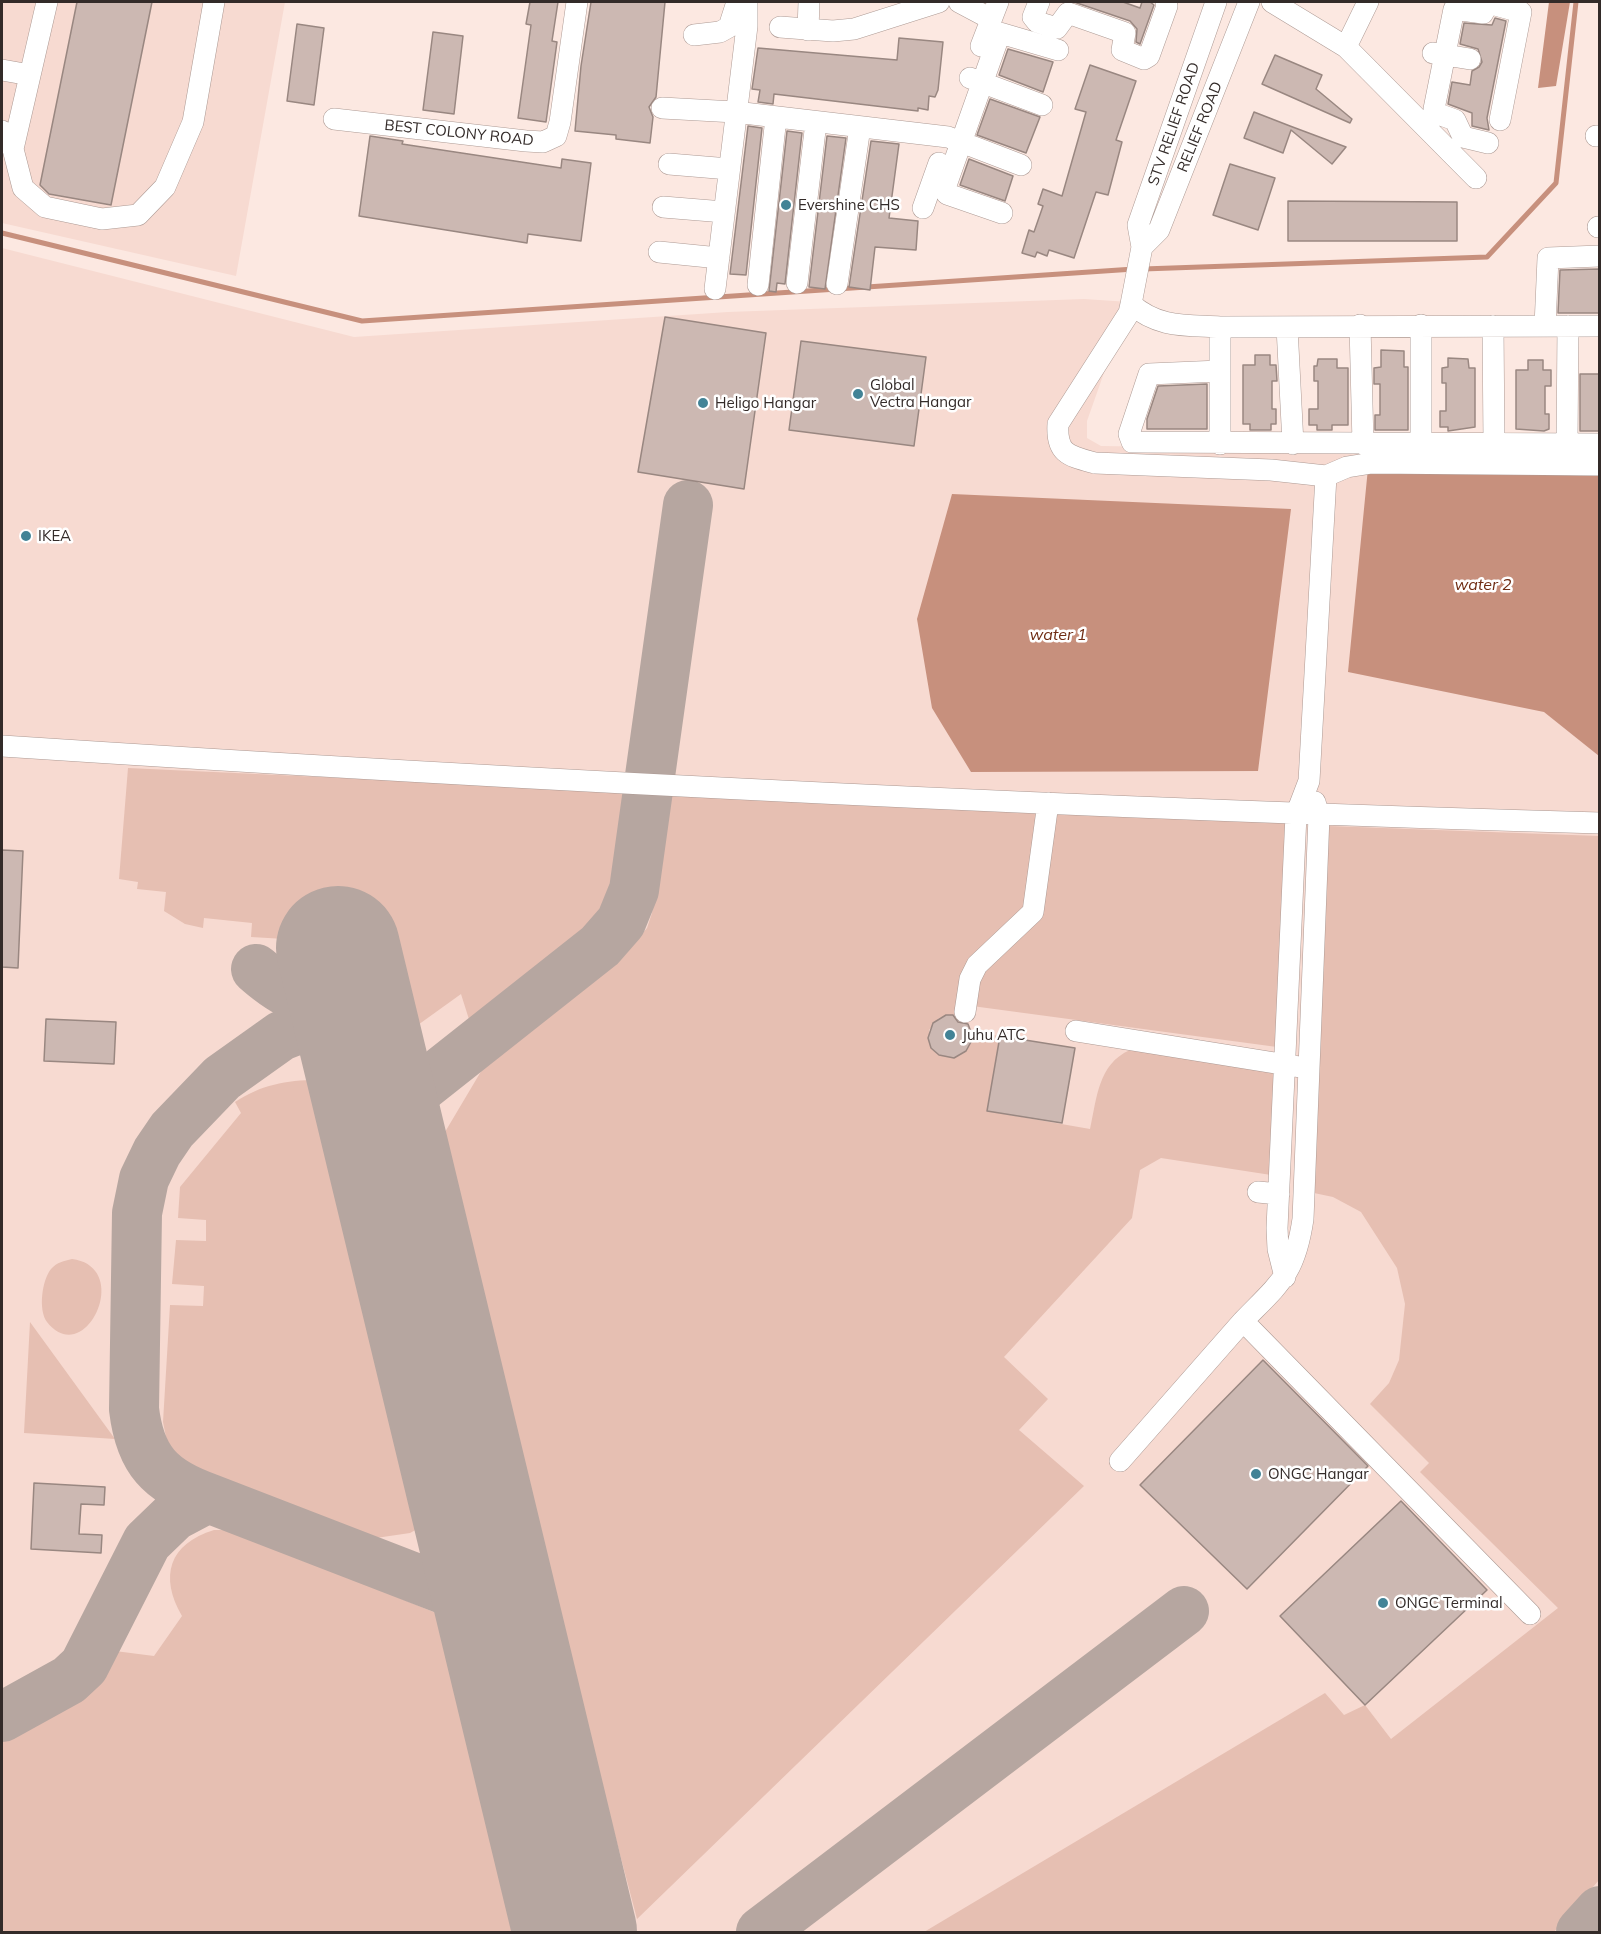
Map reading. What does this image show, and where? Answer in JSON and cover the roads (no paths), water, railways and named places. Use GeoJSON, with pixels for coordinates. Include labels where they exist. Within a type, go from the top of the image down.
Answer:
{"type":"FeatureCollection","features":[{"type":"Feature","properties":{"kind":"street"},"geometry":{"type":"LineString","coordinates":[[47,2],[30,75],[7,140],[23,188],[45,207],[102,219],[138,215],[165,187],[193,122],[214,2]]}},
{"type":"Feature","properties":{"kind":"street","name":"BEST COLONY ROAD"},"geometry":{"type":"LineString","coordinates":[[334,119],[526,141],[543,142],[556,136],[562,112],[577,2]]}},
{"type":"Feature","properties":{"kind":"street"},"geometry":{"type":"LineString","coordinates":[[694,35],[720,32],[729,27],[737,2]]}},
{"type":"Feature","properties":{"kind":"street"},"geometry":{"type":"LineString","coordinates":[[715,289],[747,27],[747,2]]}},
{"type":"Feature","properties":{"kind":"street"},"geometry":{"type":"LineString","coordinates":[[780,27],[811,20],[872,25],[939,2]]}},
{"type":"Feature","properties":{"kind":"street"},"geometry":{"type":"LineString","coordinates":[[923,208],[954,140],[975,80],[995,10],[959,2]]}},
{"type":"Feature","properties":{"kind":"street"},"geometry":{"type":"LineString","coordinates":[[1039,2],[1033,17],[1037,22],[1057,28],[1068,13],[1125,33],[1122,50],[1144,59],[1149,56],[1167,6],[1166,2]]}},
{"type":"Feature","properties":{"kind":"street","name":"STV RELIEF ROAD"},"geometry":{"type":"LineString","coordinates":[[1216,2],[1138,225],[1141,251],[1129,313],[1058,424],[1057,438],[1061,447],[1070,456],[1095,463],[1271,470],[1326,476]]}},
{"type":"Feature","properties":{"kind":"street","name":"RELIEF ROAD"},"geometry":{"type":"LineString","coordinates":[[1141,251],[1159,230],[1250,2]]}},
{"type":"Feature","properties":{"kind":"street"},"geometry":{"type":"LineString","coordinates":[[1272,2],[1346,47],[1424,123],[1476,178]]}},
{"type":"Feature","properties":{"kind":"street"},"geometry":{"type":"LineString","coordinates":[[1346,47],[1368,2]]}},
{"type":"Feature","properties":{"kind":"street"},"geometry":{"type":"LineString","coordinates":[[1440,2],[1436,112],[1455,120],[1463,138],[1488,143]]}},
{"type":"Feature","properties":{"kind":"street"},"geometry":{"type":"LineString","coordinates":[[1424,123],[1438,54],[1454,9],[1483,13],[1488,3],[1521,12],[1500,120]]}},
{"type":"Feature","properties":{"kind":"street"},"geometry":{"type":"LineString","coordinates":[[975,80],[1000,32],[1058,50]]}},
{"type":"Feature","properties":{"kind":"street"},"geometry":{"type":"LineString","coordinates":[[1438,54],[1470,59]]}},
{"type":"Feature","properties":{"kind":"street"},"geometry":{"type":"LineString","coordinates":[[2,70],[30,75]]}},
{"type":"Feature","properties":{"kind":"street"},"geometry":{"type":"LineString","coordinates":[[975,80],[1042,105]]}},
{"type":"Feature","properties":{"kind":"street"},"geometry":{"type":"LineString","coordinates":[[662,108],[735,112],[954,140],[1021,165]]}},
{"type":"Feature","properties":{"kind":"street"},"geometry":{"type":"LineString","coordinates":[[758,285],[776,117]]}},
{"type":"Feature","properties":{"kind":"street"},"geometry":{"type":"LineString","coordinates":[[797,283],[816,122]]}},
{"type":"Feature","properties":{"kind":"street"},"geometry":{"type":"LineString","coordinates":[[837,284],[860,127]]}},
{"type":"Feature","properties":{"kind":"street"},"geometry":{"type":"LineString","coordinates":[[954,140],[946,193],[1002,213]]}},
{"type":"Feature","properties":{"kind":"street"},"geometry":{"type":"LineString","coordinates":[[1167,144],[1190,151]]}},
{"type":"Feature","properties":{"kind":"street"},"geometry":{"type":"LineString","coordinates":[[669,164],[729,169]]}},
{"type":"Feature","properties":{"kind":"street"},"geometry":{"type":"LineString","coordinates":[[663,207],[724,212]]}},
{"type":"Feature","properties":{"kind":"street"},"geometry":{"type":"LineString","coordinates":[[659,252],[719,258]]}},
{"type":"Feature","properties":{"kind":"street"},"geometry":{"type":"LineString","coordinates":[[1545,326],[1548,258],[1599,256]]}},
{"type":"Feature","properties":{"kind":"street"},"geometry":{"type":"LineString","coordinates":[[1132,300],[1145,316],[1161,322],[1220,327],[1599,326]]}},
{"type":"Feature","properties":{"kind":"street"},"geometry":{"type":"LineString","coordinates":[[1360,325],[1363,444]]}},
{"type":"Feature","properties":{"kind":"street"},"geometry":{"type":"LineString","coordinates":[[1421,326],[1421,444]]}},
{"type":"Feature","properties":{"kind":"street"},"geometry":{"type":"LineString","coordinates":[[1493,326],[1494,444]]}},
{"type":"Feature","properties":{"kind":"street"},"geometry":{"type":"LineString","coordinates":[[1567,444],[1568,326]]}},
{"type":"Feature","properties":{"kind":"street"},"geometry":{"type":"LineString","coordinates":[[1220,327],[1220,444]]}},
{"type":"Feature","properties":{"kind":"street"},"geometry":{"type":"LineString","coordinates":[[1287,327],[1293,444]]}},
{"type":"Feature","properties":{"kind":"street"},"geometry":{"type":"LineString","coordinates":[[1220,371],[1149,374],[1129,434],[1132,442],[1137,444],[1599,444]]}},
{"type":"Feature","properties":{"kind":"street"},"geometry":{"type":"LineString","coordinates":[[1285,1277],[1278,1249],[1279,1194],[1296,815],[1309,781],[1326,476],[1347,467],[1372,463],[1599,465]]}},
{"type":"Feature","properties":{"kind":"street"},"geometry":{"type":"LineString","coordinates":[[2,746],[388,771],[1296,815],[1599,824]]}},
{"type":"Feature","properties":{"kind":"street"},"geometry":{"type":"LineString","coordinates":[[1120,1461],[1243,1321],[1285,1277],[1299,1247],[1303,1219],[1319,816],[1309,781]]}},
{"type":"Feature","properties":{"kind":"street"},"geometry":{"type":"LineString","coordinates":[[965,1012],[970,979],[977,965],[1033,912],[1048,803]]}},
{"type":"Feature","properties":{"kind":"street"},"geometry":{"type":"LineString","coordinates":[[1076,1031],[1310,1068]]}},
{"type":"Feature","properties":{"kind":"street"},"geometry":{"type":"LineString","coordinates":[[1258,1192],[1279,1194]]}},
{"type":"Feature","properties":{"kind":"street"},"geometry":{"type":"LineString","coordinates":[[1243,1321],[1530,1614]]}},
{"type":"Feature","properties":{"kind":"water"},"geometry":{"type":"Polygon","coordinates":[[[1549,2],[1570,2],[1556,86],[1538,88],[1549,2]]]}},
{"type":"Feature","properties":{"kind":"water","name":"water 2"},"geometry":{"type":"Polygon","coordinates":[[[1368,468],[1599,476],[1599,756],[1544,712],[1348,672],[1368,468]]]}},
{"type":"Feature","properties":{"kind":"water","name":"water 1"},"geometry":{"type":"Polygon","coordinates":[[[952,494],[1291,509],[1258,771],[971,772],[932,708],[917,619],[952,494]]]}},
{"type":"Feature","properties":{"kind":"waterway"},"geometry":{"type":"LineString","coordinates":[[1143,269],[1487,257],[1556,183],[1576,2]]}},
{"type":"Feature","properties":{"kind":"waterway"},"geometry":{"type":"LineString","coordinates":[[2,233],[362,321],[1134,269]]}},
{"type":"Feature","properties":{"kind":"place","name":"Evershine CHS"},"geometry":{"type":"Point","coordinates":[786,205]}},
{"type":"Feature","properties":{"kind":"place","name":"Global Vectra Hangar"},"geometry":{"type":"Point","coordinates":[858,394]}},
{"type":"Feature","properties":{"kind":"place","name":"Heligo Hangar"},"geometry":{"type":"Point","coordinates":[703,403]}},
{"type":"Feature","properties":{"kind":"place","name":"IKEA"},"geometry":{"type":"Point","coordinates":[26,536]}},
{"type":"Feature","properties":{"kind":"place","name":"Juhu ATC"},"geometry":{"type":"Point","coordinates":[950,1035]}},
{"type":"Feature","properties":{"kind":"place","name":"ONGC Hangar"},"geometry":{"type":"Point","coordinates":[1256,1474]}},
{"type":"Feature","properties":{"kind":"place","name":"ONGC Terminal"},"geometry":{"type":"Point","coordinates":[1383,1603]}}]}
